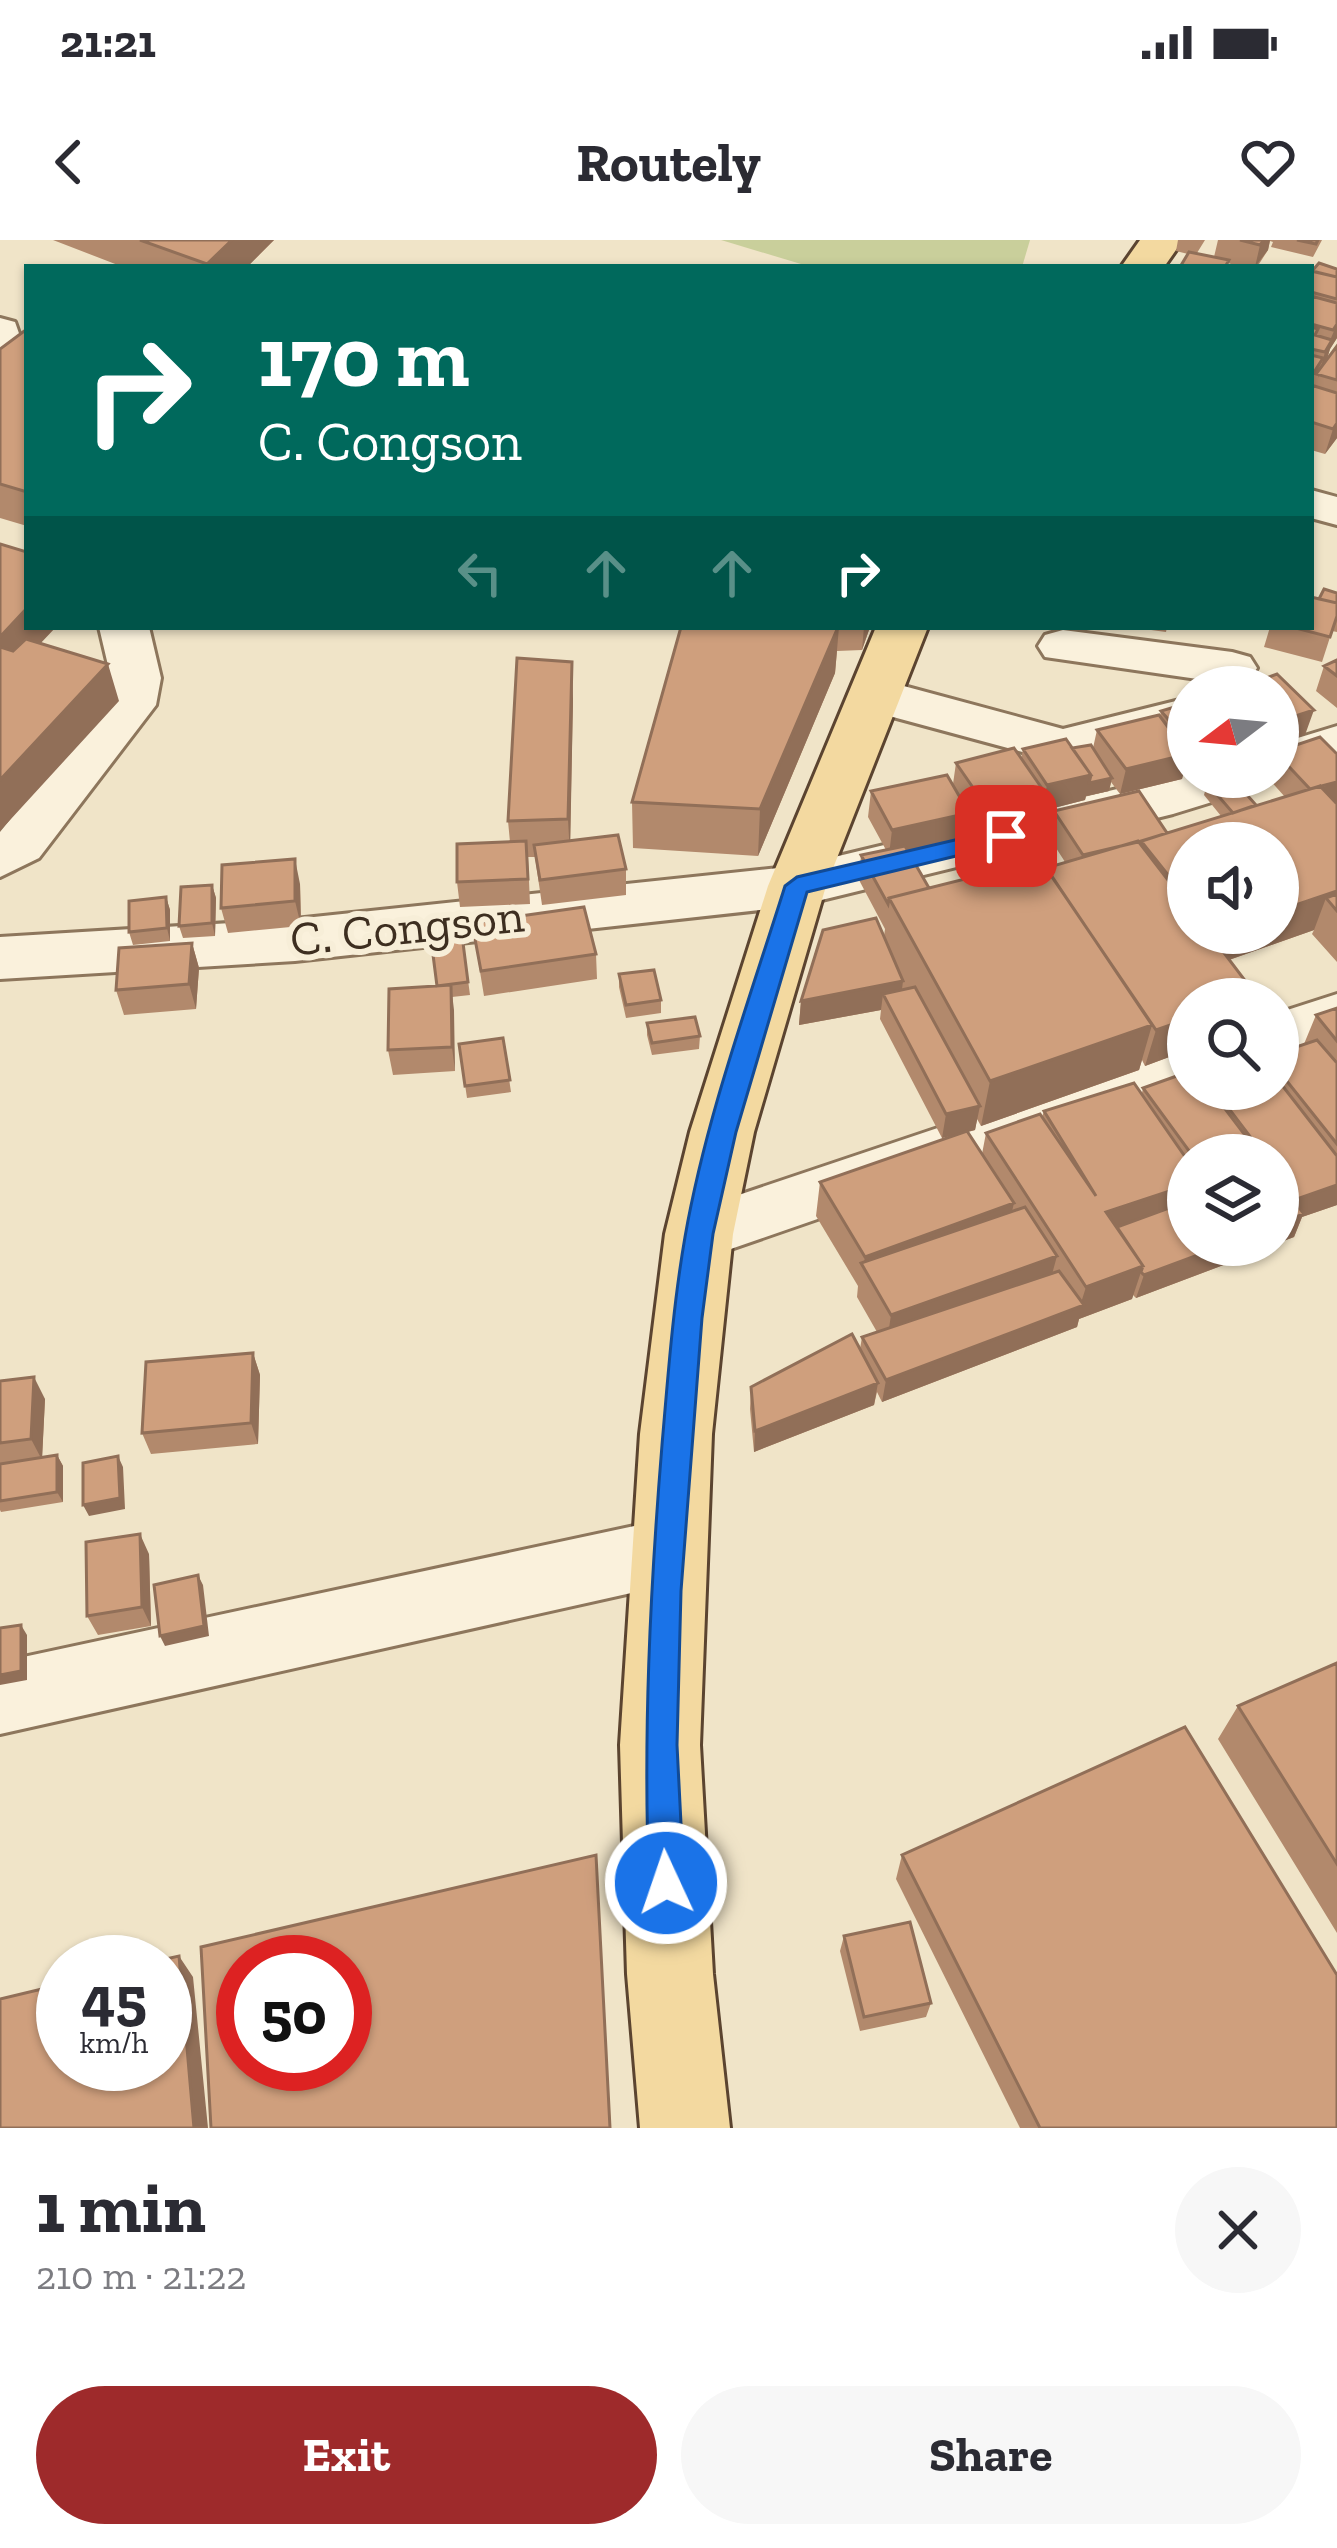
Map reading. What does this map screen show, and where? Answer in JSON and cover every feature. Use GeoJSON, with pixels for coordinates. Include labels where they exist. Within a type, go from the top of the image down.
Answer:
{"type":"FeatureCollection","features":[{"type":"Feature","properties":{"kind":"main road"},"geometry":{"type":"LineString","coordinates":[[685,2128],[670,1974],[660,1745],[667,1552],[699,1234],[722,1132],[797,886],[901,630]]}},
{"type":"Feature","properties":{"kind":"street"},"geometry":{"type":"LineString","coordinates":[[0,858],[20,844],[130,705],[136,678],[125,630]]}},
{"type":"Feature","properties":{"kind":"street"},"geometry":{"type":"LineString","coordinates":[[1063,646],[1234,661]]}},
{"type":"Feature","properties":{"kind":"street"},"geometry":{"type":"LineString","coordinates":[[874,695],[1063,746],[1167,720]]}},
{"type":"Feature","properties":{"kind":"street"},"geometry":{"type":"LineString","coordinates":[[1299,755],[1337,742]]}},
{"type":"Feature","properties":{"kind":"street","name":"C. Congson"},"geometry":{"type":"LineString","coordinates":[[0,958],[295,940],[797,886],[1167,797]]}},
{"type":"Feature","properties":{"kind":"street"},"geometry":{"type":"LineString","coordinates":[[1299,1029],[1337,1016]]}},
{"type":"Feature","properties":{"kind":"street"},"geometry":{"type":"LineString","coordinates":[[699,1234],[1167,1074]]}},
{"type":"Feature","properties":{"kind":"street"},"geometry":{"type":"LineString","coordinates":[[0,1698],[667,1552]]}},
{"type":"Feature","properties":{"kind":"green space"},"geometry":{"type":"Polygon","coordinates":[[[721,240],[1030,240],[1023,264],[801,264],[721,240]]]}},
{"type":"Feature","properties":{"kind":"building"},"geometry":{"type":"Polygon","coordinates":[[[140,240],[232,240],[207,264],[140,240]]]}},
{"type":"Feature","properties":{"kind":"building"},"geometry":{"type":"Polygon","coordinates":[[[1189,252],[1229,260],[1227,264],[1182,264],[1189,252]]]}},
{"type":"Feature","properties":{"kind":"building"},"geometry":{"type":"Polygon","coordinates":[[[1319,263],[1337,269],[1337,277],[1314,271],[1319,263]]]}},
{"type":"Feature","properties":{"kind":"building"},"geometry":{"type":"Polygon","coordinates":[[[1314,272],[1337,277],[1337,299],[1314,293],[1314,272]]]}},
{"type":"Feature","properties":{"kind":"building"},"geometry":{"type":"Polygon","coordinates":[[[1314,297],[1337,303],[1333,330],[1314,325],[1314,297]]]}},
{"type":"Feature","properties":{"kind":"building"},"geometry":{"type":"Polygon","coordinates":[[[1314,328],[1318,329],[1315,335],[1332,340],[1325,352],[1314,350],[1314,328]]]}},
{"type":"Feature","properties":{"kind":"building"},"geometry":{"type":"Polygon","coordinates":[[[24,331],[24,491],[0,484],[0,349],[24,331]]]}},
{"type":"Feature","properties":{"kind":"building"},"geometry":{"type":"Polygon","coordinates":[[[1337,346],[1337,380],[1316,374],[1337,346]]]}},
{"type":"Feature","properties":{"kind":"building"},"geometry":{"type":"Polygon","coordinates":[[[1314,386],[1337,393],[1333,429],[1314,423],[1314,386]]]}},
{"type":"Feature","properties":{"kind":"building"},"geometry":{"type":"Polygon","coordinates":[[[0,544],[24,551],[24,611],[0,637],[0,544]]]}},
{"type":"Feature","properties":{"kind":"building"},"geometry":{"type":"Polygon","coordinates":[[[1324,589],[1337,593],[1337,603],[1319,599],[1324,589]]]}},
{"type":"Feature","properties":{"kind":"building"},"geometry":{"type":"Polygon","coordinates":[[[1314,598],[1337,603],[1330,637],[1303,630],[1314,630],[1314,598]]]}},
{"type":"Feature","properties":{"kind":"building"},"geometry":{"type":"Polygon","coordinates":[[[680,630],[837,630],[760,809],[632,802],[680,630]]]}},
{"type":"Feature","properties":{"kind":"building"},"geometry":{"type":"Polygon","coordinates":[[[26,639],[108,664],[0,780],[0,647],[13,651],[26,639]]]}},
{"type":"Feature","properties":{"kind":"building"},"geometry":{"type":"Polygon","coordinates":[[[517,658],[572,662],[568,819],[508,821],[517,658]]]}},
{"type":"Feature","properties":{"kind":"building"},"geometry":{"type":"Polygon","coordinates":[[[1337,660],[1337,676],[1324,666],[1337,660]]]}},
{"type":"Feature","properties":{"kind":"building"},"geometry":{"type":"Polygon","coordinates":[[[1299,695],[1314,710],[1299,715],[1299,695]]]}},
{"type":"Feature","properties":{"kind":"building"},"geometry":{"type":"Polygon","coordinates":[[[1159,715],[1167,726],[1167,759],[1126,769],[1097,730],[1159,715]]]}},
{"type":"Feature","properties":{"kind":"building"},"geometry":{"type":"Polygon","coordinates":[[[1320,737],[1337,754],[1337,782],[1310,789],[1299,777],[1299,744],[1320,737]]]}},
{"type":"Feature","properties":{"kind":"building"},"geometry":{"type":"Polygon","coordinates":[[[1066,739],[1091,775],[1047,785],[1023,749],[1066,739]]]}},
{"type":"Feature","properties":{"kind":"building"},"geometry":{"type":"Polygon","coordinates":[[[1091,745],[1112,778],[1089,783],[1091,775],[1072,748],[1091,745]]]}},
{"type":"Feature","properties":{"kind":"building"},"geometry":{"type":"Polygon","coordinates":[[[1014,748],[1041,787],[983,802],[956,763],[1014,748]]]}},
{"type":"Feature","properties":{"kind":"building"},"geometry":{"type":"Polygon","coordinates":[[[947,775],[969,813],[892,830],[871,791],[947,775]]]}},
{"type":"Feature","properties":{"kind":"building"},"geometry":{"type":"Polygon","coordinates":[[[1320,786],[1337,804],[1337,891],[1299,904],[1299,822],[1203,822],[1281,798],[1299,798],[1299,792],[1320,786]]]}},
{"type":"Feature","properties":{"kind":"building"},"geometry":{"type":"Polygon","coordinates":[[[1139,791],[1167,833],[1083,855],[1054,811],[1139,791]]]}},
{"type":"Feature","properties":{"kind":"building"},"geometry":{"type":"Polygon","coordinates":[[[1220,798],[1250,798],[1256,805],[1233,813],[1220,798]]]}},
{"type":"Feature","properties":{"kind":"building"},"geometry":{"type":"Polygon","coordinates":[[[1167,833],[1167,874],[1141,841],[1167,833]]]}},
{"type":"Feature","properties":{"kind":"building"},"geometry":{"type":"Polygon","coordinates":[[[618,835],[626,869],[540,880],[534,845],[618,835]]]}},
{"type":"Feature","properties":{"kind":"building"},"geometry":{"type":"Polygon","coordinates":[[[526,841],[528,879],[457,882],[457,844],[526,841]]]}},
{"type":"Feature","properties":{"kind":"building"},"geometry":{"type":"Polygon","coordinates":[[[1138,841],[1167,879],[1167,954],[1225,954],[1243,978],[1167,978],[1167,1026],[1156,1030],[1046,868],[1138,841]]]}},
{"type":"Feature","properties":{"kind":"building"},"geometry":{"type":"Polygon","coordinates":[[[905,846],[929,888],[889,898],[888,904],[861,855],[905,846]]]}},
{"type":"Feature","properties":{"kind":"building"},"geometry":{"type":"Polygon","coordinates":[[[295,859],[295,901],[221,908],[222,865],[295,859]]]}},
{"type":"Feature","properties":{"kind":"building"},"geometry":{"type":"Polygon","coordinates":[[[1041,860],[1152,1025],[990,1081],[889,898],[1041,860]]]}},
{"type":"Feature","properties":{"kind":"building"},"geometry":{"type":"Polygon","coordinates":[[[212,885],[212,923],[179,926],[181,887],[212,885]]]}},
{"type":"Feature","properties":{"kind":"building"},"geometry":{"type":"Polygon","coordinates":[[[1337,894],[1337,911],[1326,898],[1337,894]]]}},
{"type":"Feature","properties":{"kind":"building"},"geometry":{"type":"Polygon","coordinates":[[[166,897],[167,928],[129,932],[129,901],[166,897]]]}},
{"type":"Feature","properties":{"kind":"building"},"geometry":{"type":"Polygon","coordinates":[[[584,907],[596,954],[481,971],[472,923],[584,907]]]}},
{"type":"Feature","properties":{"kind":"building"},"geometry":{"type":"Polygon","coordinates":[[[876,918],[903,981],[801,1001],[823,930],[876,918]]]}},
{"type":"Feature","properties":{"kind":"building"},"geometry":{"type":"Polygon","coordinates":[[[462,935],[468,982],[437,986],[431,939],[462,935]]]}},
{"type":"Feature","properties":{"kind":"building"},"geometry":{"type":"Polygon","coordinates":[[[192,943],[189,984],[116,990],[119,948],[192,943]]]}},
{"type":"Feature","properties":{"kind":"building"},"geometry":{"type":"Polygon","coordinates":[[[654,970],[661,1000],[626,1005],[619,974],[654,970]]]}},
{"type":"Feature","properties":{"kind":"building"},"geometry":{"type":"Polygon","coordinates":[[[451,985],[452,1047],[388,1050],[389,989],[451,985]]]}},
{"type":"Feature","properties":{"kind":"building"},"geometry":{"type":"Polygon","coordinates":[[[915,987],[980,1106],[946,1114],[883,994],[915,987]]]}},
{"type":"Feature","properties":{"kind":"building"},"geometry":{"type":"Polygon","coordinates":[[[1337,1008],[1337,1041],[1316,1015],[1337,1008]]]}},
{"type":"Feature","properties":{"kind":"building"},"geometry":{"type":"Polygon","coordinates":[[[695,1017],[700,1036],[652,1043],[647,1023],[695,1017]]]}},
{"type":"Feature","properties":{"kind":"building"},"geometry":{"type":"Polygon","coordinates":[[[503,1038],[510,1080],[465,1086],[459,1044],[503,1038]]]}},
{"type":"Feature","properties":{"kind":"building"},"geometry":{"type":"Polygon","coordinates":[[[1317,1040],[1337,1063],[1337,1144],[1299,1096],[1299,1046],[1317,1040]]]}},
{"type":"Feature","properties":{"kind":"building"},"geometry":{"type":"Polygon","coordinates":[[[1167,1079],[1167,1110],[1226,1110],[1244,1134],[1177,1134],[1143,1088],[1167,1079]]]}},
{"type":"Feature","properties":{"kind":"building"},"geometry":{"type":"Polygon","coordinates":[[[1134,1083],[1169,1134],[1167,1192],[1106,1212],[1143,1266],[1086,1287],[986,1133],[1040,1114],[1096,1196],[1044,1111],[1134,1083]]]}},
{"type":"Feature","properties":{"kind":"building"},"geometry":{"type":"Polygon","coordinates":[[[1299,1107],[1337,1156],[1337,1185],[1299,1198],[1299,1134],[1248,1134],[1230,1110],[1299,1107]]]}},
{"type":"Feature","properties":{"kind":"building"},"geometry":{"type":"Polygon","coordinates":[[[967,1131],[1014,1203],[865,1257],[820,1182],[967,1131]]]}},
{"type":"Feature","properties":{"kind":"building"},"geometry":{"type":"Polygon","coordinates":[[[1025,1207],[1057,1256],[891,1315],[861,1263],[1025,1207]]]}},
{"type":"Feature","properties":{"kind":"building"},"geometry":{"type":"Polygon","coordinates":[[[1167,1209],[1168,1266],[1144,1275],[1117,1227],[1167,1209]]]}},
{"type":"Feature","properties":{"kind":"building"},"geometry":{"type":"Polygon","coordinates":[[[1059,1271],[1084,1305],[886,1380],[862,1337],[1059,1271]]]}},
{"type":"Feature","properties":{"kind":"building"},"geometry":{"type":"Polygon","coordinates":[[[852,1334],[878,1383],[755,1431],[751,1387],[852,1334]]]}},
{"type":"Feature","properties":{"kind":"building"},"geometry":{"type":"Polygon","coordinates":[[[253,1353],[251,1423],[142,1433],[146,1362],[253,1353]]]}},
{"type":"Feature","properties":{"kind":"building"},"geometry":{"type":"Polygon","coordinates":[[[34,1377],[31,1439],[0,1443],[0,1381],[34,1377]]]}},
{"type":"Feature","properties":{"kind":"building"},"geometry":{"type":"Polygon","coordinates":[[[57,1455],[57,1492],[0,1501],[0,1464],[57,1455]]]}},
{"type":"Feature","properties":{"kind":"building"},"geometry":{"type":"Polygon","coordinates":[[[118,1456],[120,1498],[83,1505],[83,1463],[118,1456]]]}},
{"type":"Feature","properties":{"kind":"building"},"geometry":{"type":"Polygon","coordinates":[[[140,1534],[142,1607],[87,1616],[86,1542],[140,1534]]]}},
{"type":"Feature","properties":{"kind":"building"},"geometry":{"type":"Polygon","coordinates":[[[198,1575],[204,1626],[160,1636],[154,1585],[198,1575]]]}},
{"type":"Feature","properties":{"kind":"building"},"geometry":{"type":"Polygon","coordinates":[[[21,1625],[21,1671],[0,1675],[0,1628],[21,1625]]]}},
{"type":"Feature","properties":{"kind":"building"},"geometry":{"type":"Polygon","coordinates":[[[1337,1663],[1337,1864],[1238,1706],[1337,1663]]]}},
{"type":"Feature","properties":{"kind":"building"},"geometry":{"type":"Polygon","coordinates":[[[1185,1727],[1337,1975],[1337,2128],[1040,2128],[902,1855],[1185,1727]]]}},
{"type":"Feature","properties":{"kind":"building"},"geometry":{"type":"Polygon","coordinates":[[[596,1855],[610,2128],[211,2128],[201,1947],[216,1944],[216,2091],[372,2091],[372,1935],[253,1935],[596,1855]]]}},
{"type":"Feature","properties":{"kind":"building"},"geometry":{"type":"Polygon","coordinates":[[[910,1922],[931,2003],[864,2017],[844,1936],[910,1922]]]}},
{"type":"Feature","properties":{"kind":"building"},"geometry":{"type":"Polygon","coordinates":[[[36,1990],[36,2091],[191,2091],[194,2128],[0,2128],[0,1999],[36,1990]]]}},
{"type":"Feature","properties":{"kind":"route"},"geometry":{"type":"LineString","coordinates":[[666,1883],[660,1745],[665,1591],[676,1434],[699,1234],[722,1132],[797,886],[1006,836]]}}]}
